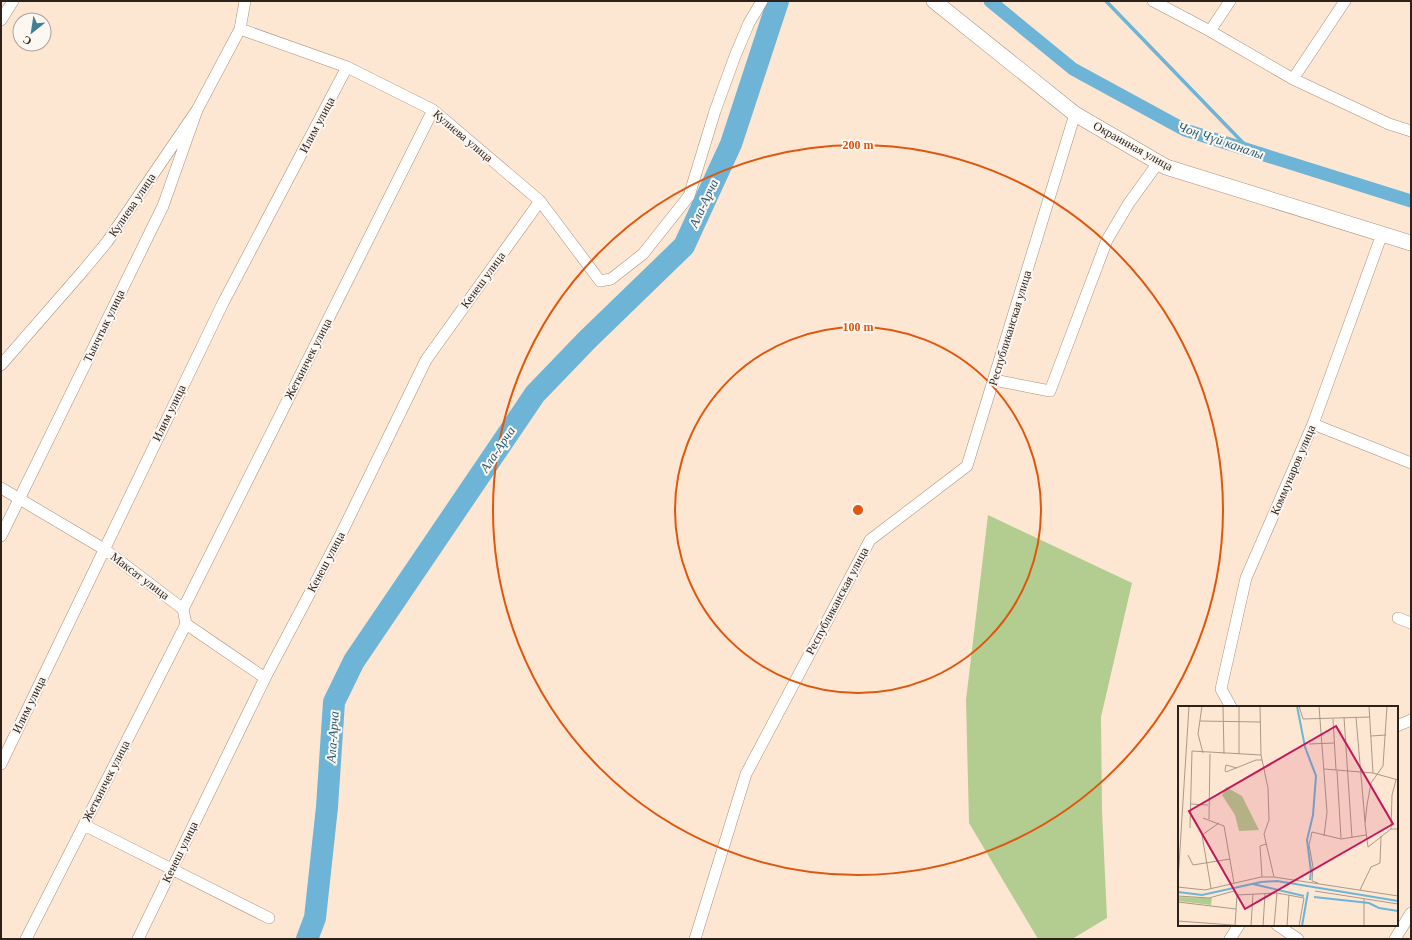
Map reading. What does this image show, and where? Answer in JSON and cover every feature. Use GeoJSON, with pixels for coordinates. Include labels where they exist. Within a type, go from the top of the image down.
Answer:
{"type":"FeatureCollection","features":[{"type":"Feature","properties":{"kind":"street"},"geometry":{"type":"LineString","coordinates":[[1,20],[13,1]]}},
{"type":"Feature","properties":{"kind":"street","name":"Кулиева улица"},"geometry":{"type":"LineString","coordinates":[[1,365],[84,271],[107,242],[197,110],[240,29],[245,1]]}},
{"type":"Feature","properties":{"kind":"street","name":"Кулиева улица"},"geometry":{"type":"LineString","coordinates":[[240,29],[347,67],[434,110],[540,201],[600,281],[611,279],[643,254],[689,196],[715,111],[735,56],[749,23],[762,1]]}},
{"type":"Feature","properties":{"kind":"street","name":"Окраинная улица"},"geometry":{"type":"LineString","coordinates":[[934,1],[1075,114],[1166,168],[1411,243]]}},
{"type":"Feature","properties":{"kind":"street"},"geometry":{"type":"LineString","coordinates":[[1152,1],[1210,31],[1293,79],[1389,124],[1411,132]]}},
{"type":"Feature","properties":{"kind":"street"},"geometry":{"type":"LineString","coordinates":[[1210,31],[1230,1]]}},
{"type":"Feature","properties":{"kind":"street"},"geometry":{"type":"LineString","coordinates":[[1293,79],[1345,1]]}},
{"type":"Feature","properties":{"kind":"street","name":"Илим улица"},"geometry":{"type":"LineString","coordinates":[[1,764],[223,303],[347,67]]}},
{"type":"Feature","properties":{"kind":"street","name":"Тынчтык улица"},"geometry":{"type":"LineString","coordinates":[[1,536],[163,206],[197,110]]}},
{"type":"Feature","properties":{"kind":"street","name":"Жеткинчек улица"},"geometry":{"type":"LineString","coordinates":[[183,609],[434,110]]}},
{"type":"Feature","properties":{"kind":"street","name":"Республиканская улица"},"geometry":{"type":"LineString","coordinates":[[695,939],[746,774],[870,540],[968,466],[1075,114]]}},
{"type":"Feature","properties":{"kind":"street"},"geometry":{"type":"LineString","coordinates":[[994,380],[1050,391],[1107,240],[1129,204],[1158,163]]}},
{"type":"Feature","properties":{"kind":"street","name":"Кенеш улица"},"geometry":{"type":"LineString","coordinates":[[138,939],[265,678],[341,534],[426,360],[540,201]]}},
{"type":"Feature","properties":{"kind":"street","name":"Коммунаров улица"},"geometry":{"type":"LineString","coordinates":[[1230,706],[1221,689],[1246,578],[1313,424],[1382,234]]}},
{"type":"Feature","properties":{"kind":"street"},"geometry":{"type":"LineString","coordinates":[[1313,424],[1411,463]]}},
{"type":"Feature","properties":{"kind":"street","name":"Максат улица"},"geometry":{"type":"LineString","coordinates":[[1,488],[104,549],[183,609]]}},
{"type":"Feature","properties":{"kind":"street"},"geometry":{"type":"LineString","coordinates":[[183,609],[186,624],[265,678]]}},
{"type":"Feature","properties":{"kind":"street"},"geometry":{"type":"LineString","coordinates":[[1398,618],[1411,623]]}},
{"type":"Feature","properties":{"kind":"street","name":"Жеткинчек улица"},"geometry":{"type":"LineString","coordinates":[[26,939],[186,624]]}},
{"type":"Feature","properties":{"kind":"street"},"geometry":{"type":"LineString","coordinates":[[1398,726],[1411,720]]}},
{"type":"Feature","properties":{"kind":"street"},"geometry":{"type":"LineString","coordinates":[[84,825],[269,918]]}},
{"type":"Feature","properties":{"kind":"street"},"geometry":{"type":"LineString","coordinates":[[1395,939],[1411,913]]}},
{"type":"Feature","properties":{"kind":"street"},"geometry":{"type":"LineString","coordinates":[[1230,939],[1238,926]]}},
{"type":"Feature","properties":{"kind":"street"},"geometry":{"type":"LineString","coordinates":[[1278,926],[1298,939]]}},
{"type":"Feature","properties":{"kind":"green space"},"geometry":{"type":"Polygon","coordinates":[[[988,515],[1132,583],[1101,717],[1102,811],[1107,918],[1072,939],[1038,939],[969,823],[966,700],[988,515]]]}},
{"type":"Feature","properties":{"kind":"waterway","name":"Ала-Арча"},"geometry":{"type":"LineString","coordinates":[[307,939],[315,918],[327,807],[334,702],[354,661],[535,394],[587,340],[684,246],[731,144],[778,1]]}},
{"type":"Feature","properties":{"kind":"waterway","name":"Чоң Чүй каналы"},"geometry":{"type":"LineString","coordinates":[[990,1],[1073,69],[1185,130],[1411,201]]}},
{"type":"Feature","properties":{"kind":"waterway"},"geometry":{"type":"LineString","coordinates":[[1106,1],[1250,150]]}}]}
